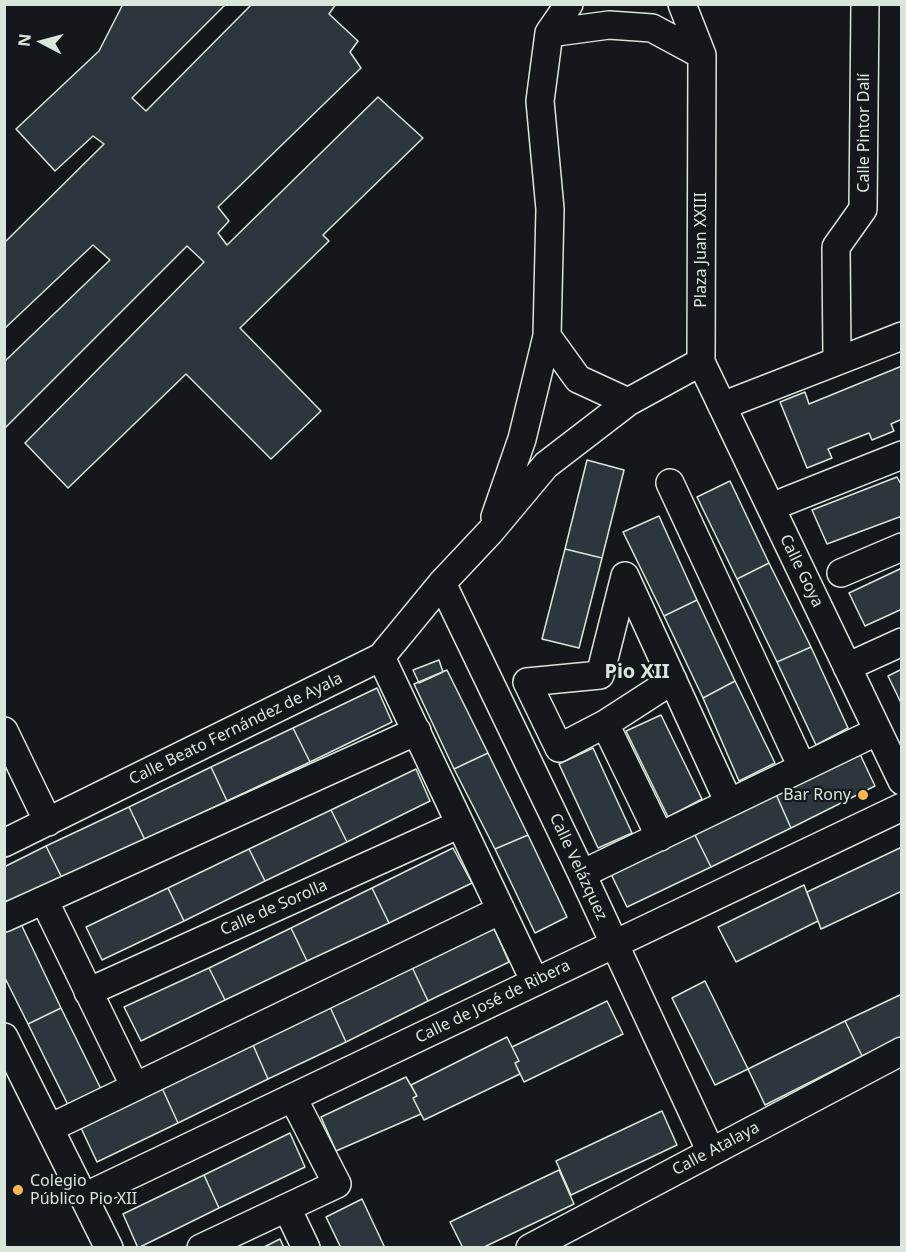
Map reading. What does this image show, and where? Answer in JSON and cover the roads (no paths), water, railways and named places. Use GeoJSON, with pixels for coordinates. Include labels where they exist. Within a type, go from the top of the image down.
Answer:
{"type":"FeatureCollection","features":[{"type":"Feature","properties":{"kind":"street"},"geometry":{"type":"LineString","coordinates":[[490,532],[522,439],[547,336],[550,209],[540,101],[549,33],[569,4]]}},
{"type":"Feature","properties":{"kind":"street","name":"Plaza Juan XXIII"},"geometry":{"type":"LineString","coordinates":[[682,4],[702,55],[701,362]]}},
{"type":"Feature","properties":{"kind":"street","name":"Calle Pintor Dalí"},"geometry":{"type":"LineString","coordinates":[[837,360],[836,247],[863,209],[865,4]]}},
{"type":"Feature","properties":{"kind":"street"},"geometry":{"type":"LineString","coordinates":[[549,33],[609,25],[652,28],[702,55]]}},
{"type":"Feature","properties":{"kind":"street"},"geometry":{"type":"LineString","coordinates":[[547,336],[578,379],[628,402]]}},
{"type":"Feature","properties":{"kind":"street"},"geometry":{"type":"LineString","coordinates":[[722,406],[902,336]]}},
{"type":"Feature","properties":{"kind":"street"},"geometry":{"type":"LineString","coordinates":[[442,583],[490,532],[546,465],[628,402],[701,362]]}},
{"type":"Feature","properties":{"kind":"street","name":"Calle Goya"},"geometry":{"type":"LineString","coordinates":[[701,362],[902,781]]}},
{"type":"Feature","properties":{"kind":"street"},"geometry":{"type":"LineString","coordinates":[[771,507],[902,455]]}},
{"type":"Feature","properties":{"kind":"street"},"geometry":{"type":"LineString","coordinates":[[670,483],[802,767]]}},
{"type":"Feature","properties":{"kind":"street"},"geometry":{"type":"LineString","coordinates":[[841,573],[902,547]]}},
{"type":"Feature","properties":{"kind":"street"},"geometry":{"type":"LineString","coordinates":[[673,680],[605,724],[559,748],[527,682],[600,675],[625,576],[673,680],[729,803]]}},
{"type":"Feature","properties":{"kind":"street","name":"Calle Beato Fernández de Ayala"},"geometry":{"type":"LineString","coordinates":[[4,843],[381,657],[442,583]]}},
{"type":"Feature","properties":{"kind":"street","name":"Calle Velázquez"},"geometry":{"type":"LineString","coordinates":[[442,583],[582,874],[711,1152]]}},
{"type":"Feature","properties":{"kind":"street"},"geometry":{"type":"LineString","coordinates":[[847,667],[902,642]]}},
{"type":"Feature","properties":{"kind":"street"},"geometry":{"type":"LineString","coordinates":[[381,657],[535,982]]}},
{"type":"Feature","properties":{"kind":"street"},"geometry":{"type":"LineString","coordinates":[[605,724],[660,837]]}},
{"type":"Feature","properties":{"kind":"street"},"geometry":{"type":"LineString","coordinates":[[4,731],[48,822]]}},
{"type":"Feature","properties":{"kind":"street"},"geometry":{"type":"LineString","coordinates":[[4,918],[417,731]]}},
{"type":"Feature","properties":{"kind":"street"},"geometry":{"type":"LineString","coordinates":[[582,874],[878,731]]}},
{"type":"Feature","properties":{"kind":"street","name":"Calle de José de Ribera"},"geometry":{"type":"LineString","coordinates":[[84,1197],[902,807]]}},
{"type":"Feature","properties":{"kind":"street","name":"Calle de Sorolla"},"geometry":{"type":"LineString","coordinates":[[88,992],[460,824]]}},
{"type":"Feature","properties":{"kind":"street"},"geometry":{"type":"LineString","coordinates":[[44,900],[135,1087]]}},
{"type":"Feature","properties":{"kind":"street"},"geometry":{"type":"LineString","coordinates":[[50,1128],[501,910]]}},
{"type":"Feature","properties":{"kind":"street"},"geometry":{"type":"LineString","coordinates":[[4,1037],[110,1248]]}},
{"type":"Feature","properties":{"kind":"street","name":"Calle Atalaya"},"geometry":{"type":"LineString","coordinates":[[530,1248],[902,1052]]}},
{"type":"Feature","properties":{"kind":"street"},"geometry":{"type":"LineString","coordinates":[[207,1246],[337,1185],[293,1098]]}},
{"type":"Feature","properties":{"kind":"street"},"geometry":{"type":"LineString","coordinates":[[287,1208],[306,1248]]}},
{"type":"Feature","properties":{"kind":"place","name":"Bar Rony"},"geometry":{"type":"Point","coordinates":[863,795]}},
{"type":"Feature","properties":{"kind":"place","name":"Colegio Público Pio XII"},"geometry":{"type":"Point","coordinates":[18,1190]}},
{"type":"Feature","properties":{"kind":"district","name":"Pio XII"},"geometry":{"type":"Point","coordinates":[637,672]}}]}
